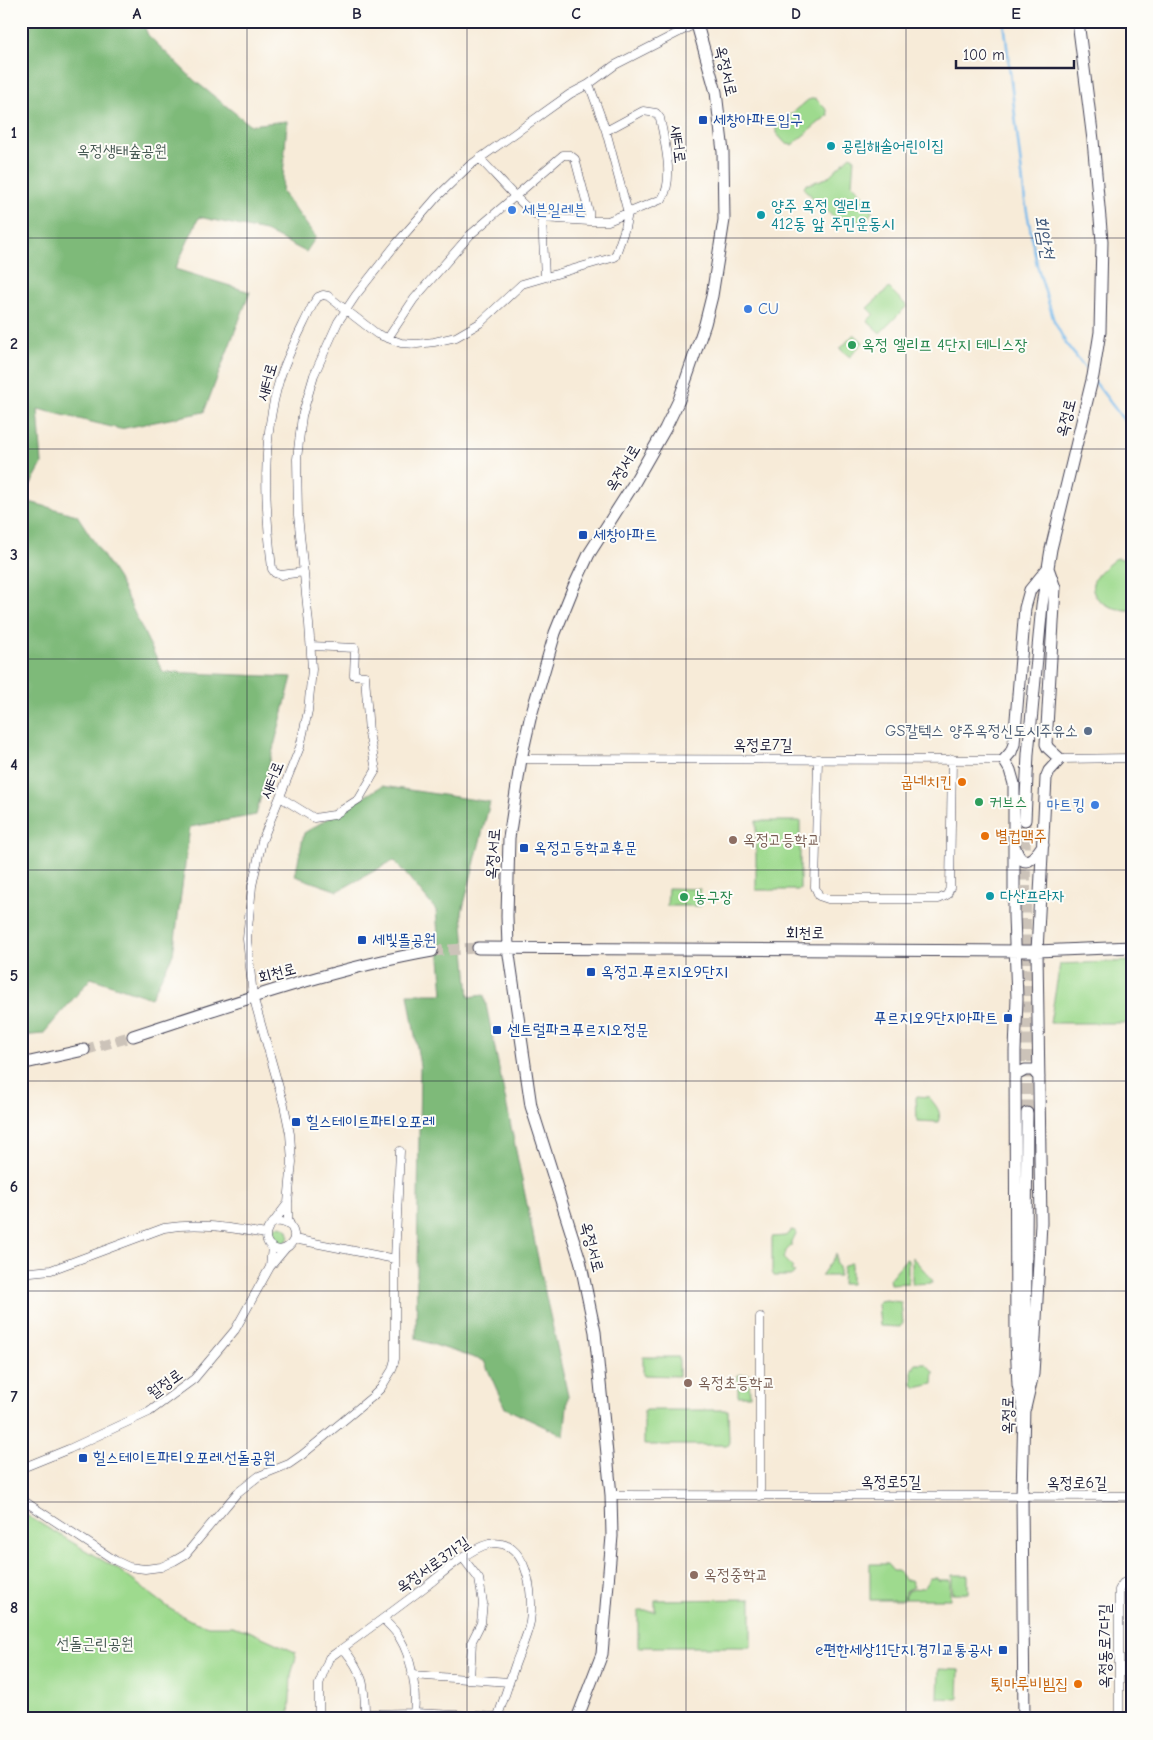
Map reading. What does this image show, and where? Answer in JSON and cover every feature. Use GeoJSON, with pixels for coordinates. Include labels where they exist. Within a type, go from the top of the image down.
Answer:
{"type":"FeatureCollection","features":[{"type":"Feature","properties":{"kind":"main road","name":"옥정로"},"geometry":{"type":"LineString","coordinates":[[1026,820],[1028,754],[1042,605],[1051,550],[1093,376],[1100,332],[1102,241],[1093,140],[1078,21]]}},
{"type":"Feature","properties":{"kind":"main road","name":"옥정서로"},"geometry":{"type":"LineString","coordinates":[[577,1719],[602,1654],[612,1536],[611,1495],[595,1332],[580,1260],[531,1106],[508,948],[509,838],[521,759],[530,719],[555,633],[589,554],[633,485],[665,429],[679,400],[705,324],[718,262],[724,220],[724,183],[720,118],[716,92],[698,22]]}},
{"type":"Feature","properties":{"kind":"main road"},"geometry":{"type":"LineString","coordinates":[[1024,1411],[1034,1366],[1040,1232],[1037,950],[1055,588],[1048,568]]}},
{"type":"Feature","properties":{"kind":"main road"},"geometry":{"type":"LineString","coordinates":[[1024,1411],[1018,1385],[1016,1342],[1015,1079],[1017,999],[1014,744],[1025,608],[1030,590],[1048,568]]}},
{"type":"Feature","properties":{"kind":"main road"},"geometry":{"type":"LineString","coordinates":[[1014,744],[1011,752],[1004,760],[1010,770],[1014,784]]}},
{"type":"Feature","properties":{"kind":"main road"},"geometry":{"type":"LineString","coordinates":[[1046,744],[1060,760],[1049,770],[1046,778]]}},
{"type":"Feature","properties":{"kind":"main road"},"geometry":{"type":"LineString","coordinates":[[1014,846],[1018,856],[1022,860],[1027,861],[1034,858],[1043,845]]}},
{"type":"Feature","properties":{"kind":"main road","name":"회천로"},"geometry":{"type":"LineString","coordinates":[[478,948],[1037,950],[1132,947]]}},
{"type":"Feature","properties":{"kind":"main road","name":"회천로"},"geometry":{"type":"LineString","coordinates":[[133,1036],[253,996],[363,966],[432,951]]}},
{"type":"Feature","properties":{"kind":"main road"},"geometry":{"type":"LineString","coordinates":[[21,1064],[84,1050]]}},
{"type":"Feature","properties":{"kind":"main road"},"geometry":{"type":"LineString","coordinates":[[1015,1079],[1016,1074],[1025,1070],[1033,1070],[1039,1077]]}},
{"type":"Feature","properties":{"kind":"main road","name":"옥정로"},"geometry":{"type":"LineString","coordinates":[[1024,1719],[1022,1496],[1027,1113]]}},
{"type":"Feature","properties":{"kind":"main road"},"geometry":{"type":"LineString","coordinates":[[1019,1719],[1024,1698]]}},
{"type":"Feature","properties":{"kind":"main road"},"geometry":{"type":"LineString","coordinates":[[1024,1698],[1030,1719]]}},
{"type":"Feature","properties":{"kind":"street","name":"새터로"},"geometry":{"type":"LineString","coordinates":[[253,996],[247,939],[252,886],[262,841],[300,747],[308,711],[312,669],[298,515],[297,459],[302,416],[314,375],[338,322],[397,243],[437,197],[480,158],[570,94],[589,84],[616,65],[698,22]]}},
{"type":"Feature","properties":{"kind":"street","name":"새터로"},"geometry":{"type":"LineString","coordinates":[[304,572],[281,575],[275,573],[272,569],[267,522],[266,484],[268,445],[273,408],[280,377],[313,304],[318,297],[323,295],[335,301],[377,334],[401,343],[417,344],[456,337],[480,323],[522,284],[615,257],[628,213],[606,131],[589,84]]}},
{"type":"Feature","properties":{"kind":"street","name":"새터로"},"geometry":{"type":"LineString","coordinates":[[542,218],[589,221],[608,220],[662,199],[667,191],[668,165],[660,118],[656,113],[642,111],[606,131]]}},
{"type":"Feature","properties":{"kind":"street"},"geometry":{"type":"LineString","coordinates":[[388,338],[414,299],[470,235],[563,155],[570,155],[575,159],[589,212],[589,221]]}},
{"type":"Feature","properties":{"kind":"street"},"geometry":{"type":"LineString","coordinates":[[480,158],[535,215],[542,218],[544,277]]}},
{"type":"Feature","properties":{"kind":"street"},"geometry":{"type":"LineString","coordinates":[[280,797],[314,818],[334,815],[359,799],[376,770],[369,733],[365,676],[354,675],[355,648],[311,646]]}},
{"type":"Feature","properties":{"kind":"street"},"geometry":{"type":"LineString","coordinates":[[1060,760],[1132,758]]}},
{"type":"Feature","properties":{"kind":"street","name":"옥정로7길"},"geometry":{"type":"LineString","coordinates":[[521,759],[1004,760]]}},
{"type":"Feature","properties":{"kind":"street"},"geometry":{"type":"LineString","coordinates":[[818,759],[815,887],[819,896],[828,899],[939,899],[947,895],[950,888],[952,759]]}},
{"type":"Feature","properties":{"kind":"street"},"geometry":{"type":"LineString","coordinates":[[253,996],[284,1104],[290,1134],[292,1162],[288,1203],[290,1226],[294,1238],[292,1243],[285,1248],[270,1267]]}},
{"type":"Feature","properties":{"kind":"street"},"geometry":{"type":"LineString","coordinates":[[21,1499],[116,1561],[129,1567],[145,1569],[160,1566],[186,1554],[236,1493],[259,1476],[289,1464],[302,1455],[372,1398],[381,1388],[392,1370],[395,1359],[395,1259],[400,1151]]}},
{"type":"Feature","properties":{"kind":"street"},"geometry":{"type":"LineString","coordinates":[[285,1248],[276,1249],[272,1247],[268,1244],[266,1234],[288,1203]]}},
{"type":"Feature","properties":{"kind":"street"},"geometry":{"type":"LineString","coordinates":[[273,1223],[282,1222],[290,1226]]}},
{"type":"Feature","properties":{"kind":"street"},"geometry":{"type":"LineString","coordinates":[[21,1273],[52,1270],[164,1228],[181,1225],[204,1225],[266,1234]]}},
{"type":"Feature","properties":{"kind":"street"},"geometry":{"type":"LineString","coordinates":[[294,1238],[395,1259]]}},
{"type":"Feature","properties":{"kind":"street"},"geometry":{"type":"LineString","coordinates":[[270,1267],[272,1247]]}},
{"type":"Feature","properties":{"kind":"street","name":"월정로"},"geometry":{"type":"LineString","coordinates":[[23,1468],[149,1412],[194,1379],[235,1330],[270,1267]]}},
{"type":"Feature","properties":{"kind":"street"},"geometry":{"type":"LineString","coordinates":[[760,1317],[760,1496]]}},
{"type":"Feature","properties":{"kind":"street","name":"옥정로5길"},"geometry":{"type":"LineString","coordinates":[[611,1495],[1022,1496]]}},
{"type":"Feature","properties":{"kind":"street","name":"옥정로6길"},"geometry":{"type":"LineString","coordinates":[[1022,1496],[1132,1496]]}},
{"type":"Feature","properties":{"kind":"street","name":"옥정서로3가길"},"geometry":{"type":"LineString","coordinates":[[319,1719],[319,1684],[329,1658],[463,1558],[489,1544],[498,1544],[510,1548],[519,1556],[524,1564],[530,1589],[528,1629],[498,1718]]}},
{"type":"Feature","properties":{"kind":"street"},"geometry":{"type":"LineString","coordinates":[[463,1558],[479,1579],[483,1603],[480,1623],[472,1641],[470,1679]]}},
{"type":"Feature","properties":{"kind":"street","name":"옥정동로7다길"},"geometry":{"type":"LineString","coordinates":[[1119,1719],[1119,1590],[1123,1583],[1132,1580]]}},
{"type":"Feature","properties":{"kind":"street"},"geometry":{"type":"LineString","coordinates":[[383,1618],[398,1636],[407,1654],[412,1675],[414,1713]]}},
{"type":"Feature","properties":{"kind":"street"},"geometry":{"type":"LineString","coordinates":[[343,1648],[357,1665],[364,1683],[365,1716],[414,1713],[498,1718]]}},
{"type":"Feature","properties":{"kind":"street"},"geometry":{"type":"LineString","coordinates":[[412,1675],[509,1682]]}},
{"type":"Feature","properties":{"kind":"green space","name":"옥정생태숲공원"},"geometry":{"type":"Polygon","coordinates":[[[32,21],[142,21],[148,35],[195,81],[250,125],[287,121],[282,192],[316,237],[306,252],[265,231],[199,217],[175,269],[250,292],[204,412],[120,429],[38,409],[42,464],[22,500],[77,515],[118,579],[163,672],[292,677],[256,815],[190,827],[173,954],[151,998],[91,978],[43,1034],[21,1036],[21,71],[32,21]]]}},
{"type":"Feature","properties":{"kind":"green space"},"geometry":{"type":"Polygon","coordinates":[[[815,98],[827,110],[828,115],[792,145],[786,144],[776,133],[776,127],[808,100],[815,98]]]}},
{"type":"Feature","properties":{"kind":"green space"},"geometry":{"type":"Polygon","coordinates":[[[850,156],[854,158],[852,184],[870,202],[872,212],[864,220],[845,223],[840,218],[835,219],[804,189],[805,185],[827,178],[850,156]]]}},
{"type":"Feature","properties":{"kind":"green space"},"geometry":{"type":"Polygon","coordinates":[[[889,288],[907,306],[880,333],[867,321],[874,314],[867,308],[889,288]]]}},
{"type":"Feature","properties":{"kind":"green space","name":"옥정 엘리프 4단지 테니스장"},"geometry":{"type":"Polygon","coordinates":[[[854,334],[863,342],[850,357],[840,349],[854,334]]]}},
{"type":"Feature","properties":{"kind":"green space"},"geometry":{"type":"Polygon","coordinates":[[[1118,558],[1127,561],[1131,567],[1133,586],[1131,610],[1118,609],[1105,604],[1099,600],[1093,590],[1093,583],[1097,576],[1118,558]]]}},
{"type":"Feature","properties":{"kind":"green space"},"geometry":{"type":"Polygon","coordinates":[[[382,786],[490,802],[462,912],[469,997],[484,995],[568,1396],[564,1436],[505,1408],[484,1361],[416,1339],[420,1066],[408,994],[443,994],[436,910],[394,860],[338,891],[295,876],[304,833],[382,786]]]}},
{"type":"Feature","properties":{"kind":"green space"},"geometry":{"type":"Polygon","coordinates":[[[756,821],[800,821],[800,890],[756,890],[756,821]]]}},
{"type":"Feature","properties":{"kind":"green space","name":"농구장"},"geometry":{"type":"Polygon","coordinates":[[[668,888],[700,889],[701,906],[667,906],[668,888]]]}},
{"type":"Feature","properties":{"kind":"green space"},"geometry":{"type":"Polygon","coordinates":[[[1132,961],[1132,1023],[1050,1023],[1060,964],[1132,961]]]}},
{"type":"Feature","properties":{"kind":"green space"},"geometry":{"type":"Polygon","coordinates":[[[917,1096],[929,1097],[939,1112],[938,1122],[917,1121],[917,1096]]]}},
{"type":"Feature","properties":{"kind":"green space"},"geometry":{"type":"Polygon","coordinates":[[[280,1226],[286,1229],[289,1235],[286,1241],[280,1244],[274,1241],[271,1235],[274,1229],[280,1226]]]}},
{"type":"Feature","properties":{"kind":"green space"},"geometry":{"type":"Polygon","coordinates":[[[791,1230],[796,1231],[796,1235],[783,1258],[793,1268],[791,1270],[795,1273],[790,1276],[774,1276],[772,1272],[772,1237],[785,1236],[791,1230]]]}},
{"type":"Feature","properties":{"kind":"green space"},"geometry":{"type":"Polygon","coordinates":[[[836,1254],[839,1276],[821,1276],[836,1254]]]}},
{"type":"Feature","properties":{"kind":"green space"},"geometry":{"type":"Polygon","coordinates":[[[912,1257],[932,1279],[932,1283],[912,1284],[912,1257]]]}},
{"type":"Feature","properties":{"kind":"green space"},"geometry":{"type":"Polygon","coordinates":[[[906,1259],[908,1260],[908,1283],[890,1284],[889,1279],[906,1259]]]}},
{"type":"Feature","properties":{"kind":"green space"},"geometry":{"type":"Polygon","coordinates":[[[851,1262],[851,1284],[842,1284],[843,1267],[851,1262]]]}},
{"type":"Feature","properties":{"kind":"green space"},"geometry":{"type":"Polygon","coordinates":[[[880,1301],[901,1302],[903,1323],[900,1327],[880,1326],[878,1304],[880,1301]]]}},
{"type":"Feature","properties":{"kind":"green space"},"geometry":{"type":"Polygon","coordinates":[[[643,1357],[679,1357],[679,1376],[643,1375],[643,1357]]]}},
{"type":"Feature","properties":{"kind":"green space"},"geometry":{"type":"Polygon","coordinates":[[[915,1364],[926,1364],[934,1372],[933,1384],[916,1388],[912,1385],[912,1368],[914,1368],[915,1364]]]}},
{"type":"Feature","properties":{"kind":"green space"},"geometry":{"type":"Polygon","coordinates":[[[749,1374],[750,1396],[738,1396],[738,1375],[749,1374]]]}},
{"type":"Feature","properties":{"kind":"green space"},"geometry":{"type":"Polygon","coordinates":[[[644,1410],[728,1410],[729,1445],[644,1445],[644,1410]]]}},
{"type":"Feature","properties":{"kind":"green space","name":"선돌근린공원"},"geometry":{"type":"Polygon","coordinates":[[[21,1512],[119,1570],[172,1610],[190,1620],[208,1626],[232,1626],[249,1631],[295,1652],[296,1657],[291,1675],[289,1719],[21,1719],[21,1512]]]}},
{"type":"Feature","properties":{"kind":"green space"},"geometry":{"type":"Polygon","coordinates":[[[870,1564],[887,1564],[893,1571],[898,1571],[905,1580],[911,1580],[914,1587],[905,1591],[904,1600],[870,1600],[870,1564]]]}},
{"type":"Feature","properties":{"kind":"green space"},"geometry":{"type":"Polygon","coordinates":[[[952,1575],[968,1575],[968,1593],[952,1593],[952,1575]]]}},
{"type":"Feature","properties":{"kind":"green space"},"geometry":{"type":"Polygon","coordinates":[[[930,1578],[950,1580],[950,1599],[905,1599],[907,1591],[924,1587],[930,1578]]]}},
{"type":"Feature","properties":{"kind":"green space"},"geometry":{"type":"Polygon","coordinates":[[[751,1599],[751,1647],[638,1647],[638,1611],[655,1611],[655,1600],[751,1599]]]}},
{"type":"Feature","properties":{"kind":"green space"},"geometry":{"type":"Polygon","coordinates":[[[939,1669],[959,1670],[958,1699],[938,1698],[939,1669]]]}},
{"type":"Feature","properties":{"kind":"waterway","name":"회암천"},"geometry":{"type":"LineString","coordinates":[[1004,21],[1025,201],[1037,265],[1054,321],[1067,345],[1089,373]]}},
{"type":"Feature","properties":{"kind":"waterway","name":"회암천"},"geometry":{"type":"LineString","coordinates":[[1095,382],[1132,431]]}},
{"type":"Feature","properties":{"kind":"tunnel"},"geometry":{"type":"LineString","coordinates":[[1025,820],[1027,1113]]}},
{"type":"Feature","properties":{"kind":"tunnel"},"geometry":{"type":"LineString","coordinates":[[432,951],[478,948]]}},
{"type":"Feature","properties":{"kind":"tunnel"},"geometry":{"type":"LineString","coordinates":[[84,1050],[133,1036]]}},
{"type":"Feature","properties":{"kind":"place","name":"세창아파트입구"},"geometry":{"type":"Point","coordinates":[703,120]}},
{"type":"Feature","properties":{"kind":"place","name":"공립해솔어린이집"},"geometry":{"type":"Point","coordinates":[831,146]}},
{"type":"Feature","properties":{"kind":"place","name":"세븐일레븐"},"geometry":{"type":"Point","coordinates":[512,210]}},
{"type":"Feature","properties":{"kind":"place","name":"양주 옥정 엘리프 412동 앞 주민운동시"},"geometry":{"type":"Point","coordinates":[761,215]}},
{"type":"Feature","properties":{"kind":"place","name":"CU"},"geometry":{"type":"Point","coordinates":[748,309]}},
{"type":"Feature","properties":{"kind":"place","name":"옥정 엘리프 4단지 테니스장"},"geometry":{"type":"Point","coordinates":[852,345]}},
{"type":"Feature","properties":{"kind":"place","name":"세창아파트"},"geometry":{"type":"Point","coordinates":[583,535]}},
{"type":"Feature","properties":{"kind":"place","name":"GS칼텍스 양주옥정신도시주유소"},"geometry":{"type":"Point","coordinates":[1088,731]}},
{"type":"Feature","properties":{"kind":"place","name":"굽네치킨"},"geometry":{"type":"Point","coordinates":[962,782]}},
{"type":"Feature","properties":{"kind":"place","name":"커브스"},"geometry":{"type":"Point","coordinates":[979,802]}},
{"type":"Feature","properties":{"kind":"place","name":"마트킹"},"geometry":{"type":"Point","coordinates":[1095,805]}},
{"type":"Feature","properties":{"kind":"place","name":"별컵맥주"},"geometry":{"type":"Point","coordinates":[985,836]}},
{"type":"Feature","properties":{"kind":"place","name":"옥정고등학교"},"geometry":{"type":"Point","coordinates":[733,840]}},
{"type":"Feature","properties":{"kind":"place","name":"옥정고등학교후문"},"geometry":{"type":"Point","coordinates":[524,848]}},
{"type":"Feature","properties":{"kind":"place","name":"다산프라자"},"geometry":{"type":"Point","coordinates":[990,896]}},
{"type":"Feature","properties":{"kind":"place","name":"농구장"},"geometry":{"type":"Point","coordinates":[684,897]}},
{"type":"Feature","properties":{"kind":"place","name":"세빛뜰공원"},"geometry":{"type":"Point","coordinates":[362,940]}},
{"type":"Feature","properties":{"kind":"place","name":"옥정고.푸르지오9단지"},"geometry":{"type":"Point","coordinates":[591,972]}},
{"type":"Feature","properties":{"kind":"place","name":"푸르지오9단지아파트"},"geometry":{"type":"Point","coordinates":[1008,1018]}},
{"type":"Feature","properties":{"kind":"place","name":"센트럴파크푸르지오정문"},"geometry":{"type":"Point","coordinates":[497,1030]}},
{"type":"Feature","properties":{"kind":"place","name":"힐스테이트파티오포레"},"geometry":{"type":"Point","coordinates":[296,1122]}},
{"type":"Feature","properties":{"kind":"place","name":"옥정초등학교"},"geometry":{"type":"Point","coordinates":[688,1383]}},
{"type":"Feature","properties":{"kind":"place","name":"힐스테이트파티오포레.선돌공원"},"geometry":{"type":"Point","coordinates":[83,1458]}},
{"type":"Feature","properties":{"kind":"place","name":"옥정중학교"},"geometry":{"type":"Point","coordinates":[694,1575]}},
{"type":"Feature","properties":{"kind":"place","name":"e편한세상11단지.경기교통공사"},"geometry":{"type":"Point","coordinates":[1003,1650]}},
{"type":"Feature","properties":{"kind":"place","name":"툇마루비빔집"},"geometry":{"type":"Point","coordinates":[1078,1684]}}]}
